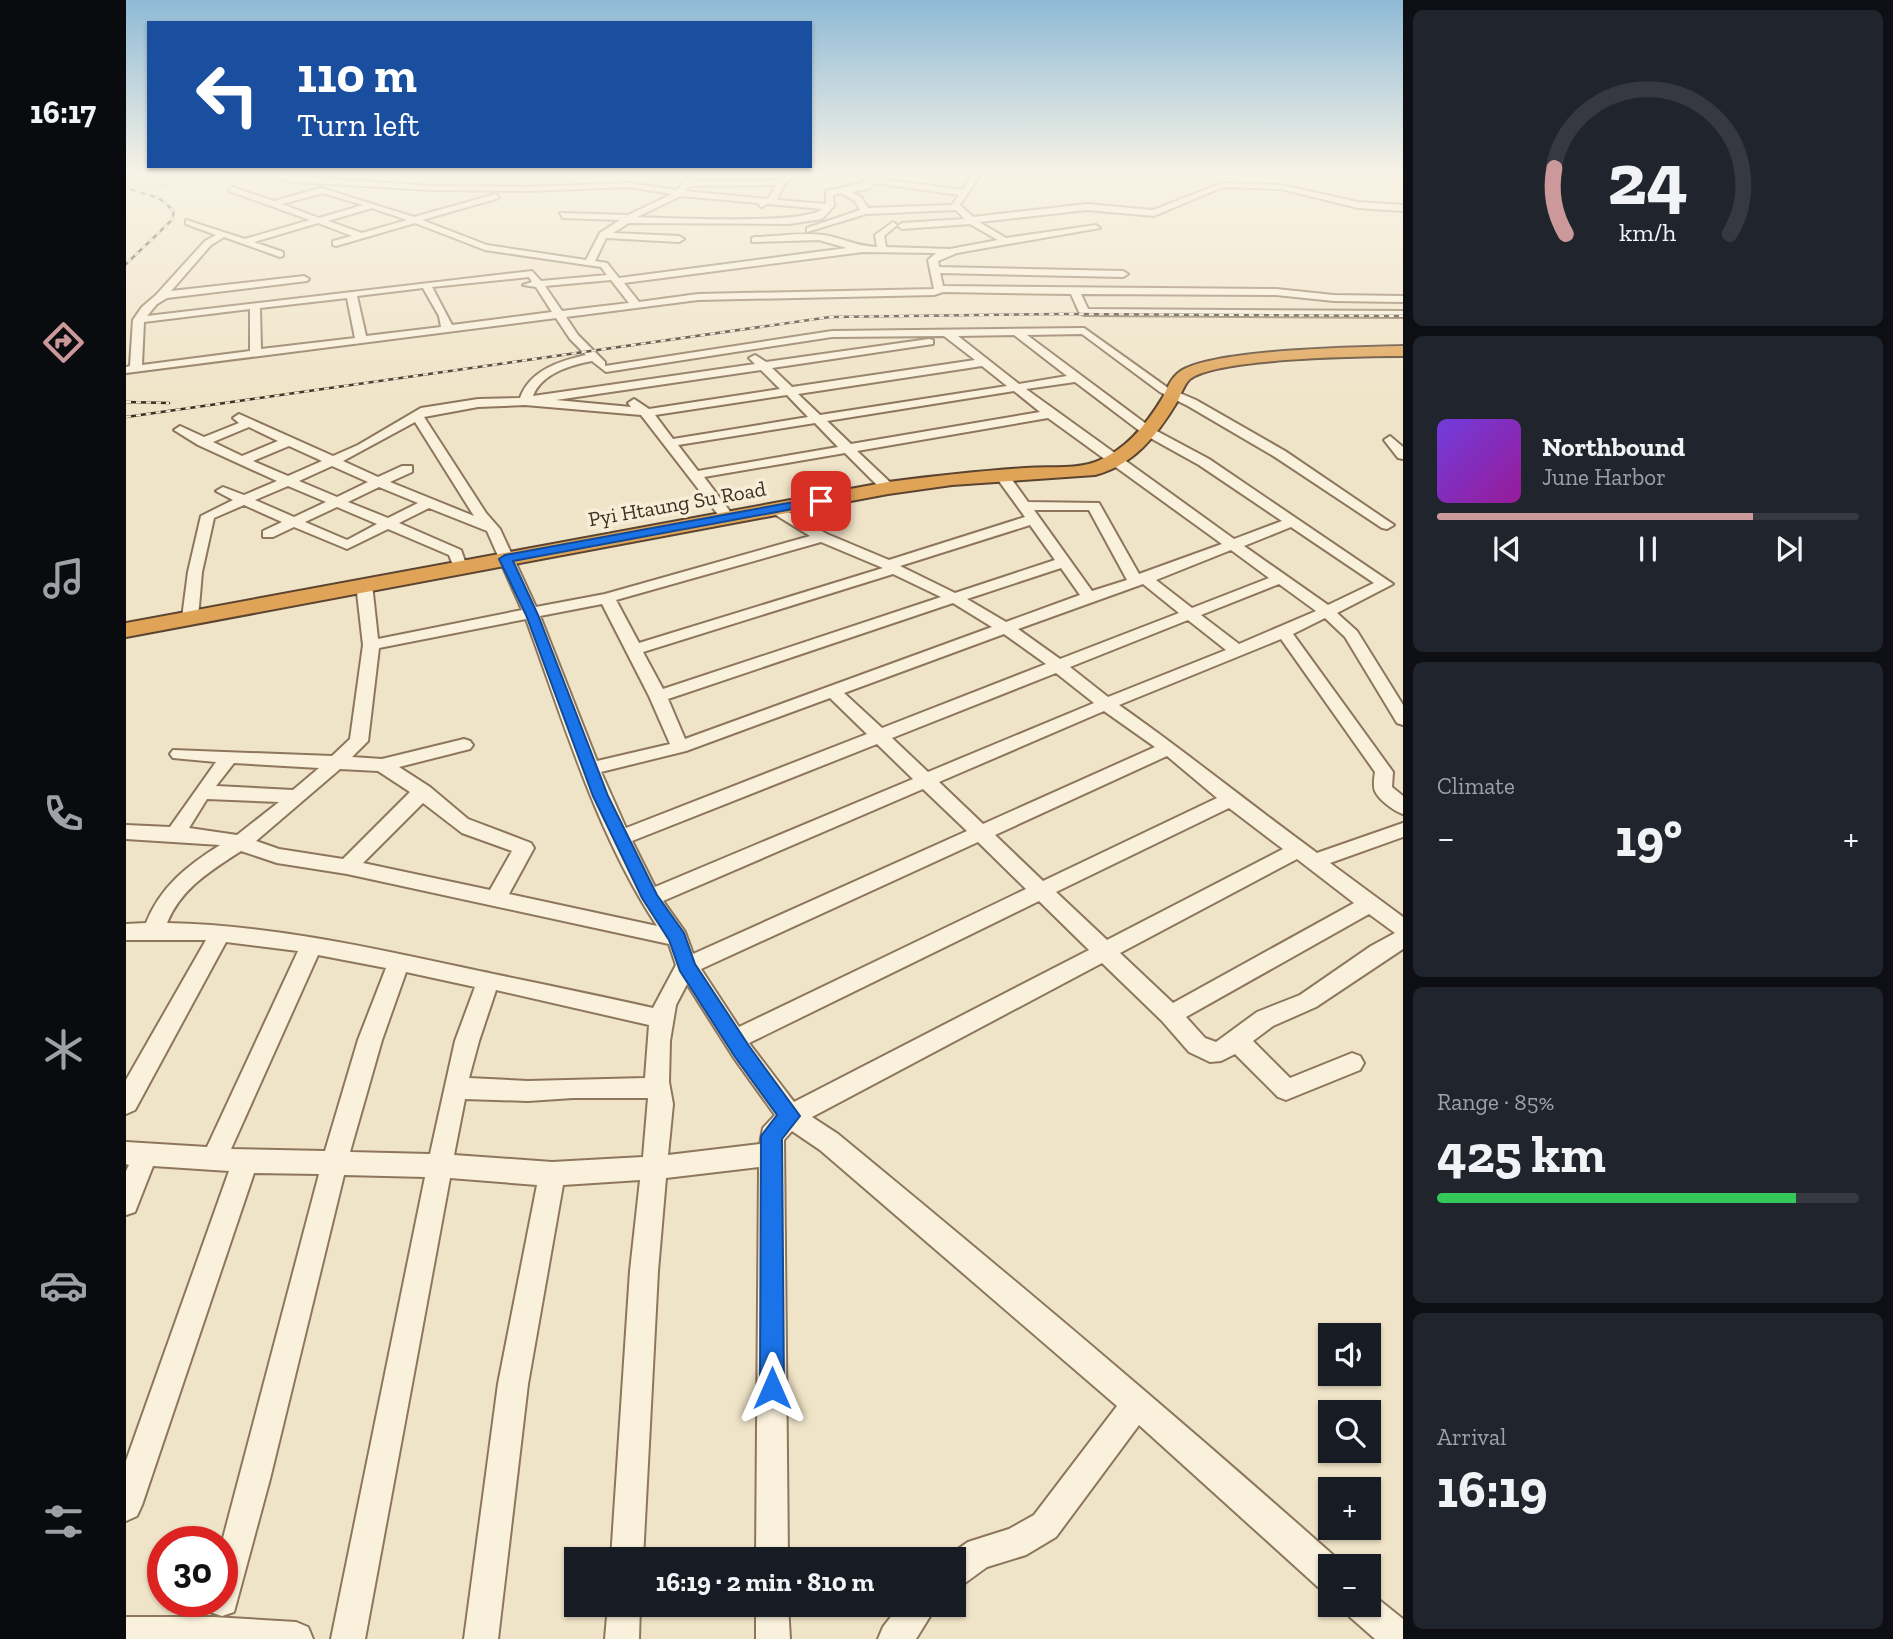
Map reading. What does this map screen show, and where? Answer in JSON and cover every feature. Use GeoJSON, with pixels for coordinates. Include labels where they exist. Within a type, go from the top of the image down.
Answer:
{"type":"FeatureCollection","features":[{"type":"Feature","properties":{"kind":"highway","name":"Pyi Htaung Su Road"},"geometry":{"type":"LineString","coordinates":[[126,630],[364,583],[888,488],[952,479],[1076,472],[1116,462],[1149,432],[1184,376],[1198,367],[1403,351]]}},
{"type":"Feature","properties":{"kind":"street"},"geometry":{"type":"LineString","coordinates":[[201,250],[161,296],[144,308],[138,320],[131,369],[256,355],[447,328],[554,309]]}},
{"type":"Feature","properties":{"kind":"street"},"geometry":{"type":"LineString","coordinates":[[271,250],[280,254]]}},
{"type":"Feature","properties":{"kind":"street"},"geometry":{"type":"LineString","coordinates":[[509,250],[604,265],[636,305]]}},
{"type":"Feature","properties":{"kind":"street"},"geometry":{"type":"LineString","coordinates":[[590,262],[596,250]]}},
{"type":"Feature","properties":{"kind":"street"},"geometry":{"type":"LineString","coordinates":[[434,296],[616,279],[853,250]]}},
{"type":"Feature","properties":{"kind":"street"},"geometry":{"type":"LineString","coordinates":[[931,250],[953,250]]}},
{"type":"Feature","properties":{"kind":"street"},"geometry":{"type":"LineString","coordinates":[[939,289],[933,260],[948,251]]}},
{"type":"Feature","properties":{"kind":"street"},"geometry":{"type":"LineString","coordinates":[[936,270],[1065,270],[1123,274]]}},
{"type":"Feature","properties":{"kind":"street"},"geometry":{"type":"LineString","coordinates":[[1065,270],[1084,312],[1403,314]]}},
{"type":"Feature","properties":{"kind":"street"},"geometry":{"type":"LineString","coordinates":[[138,320],[533,274],[574,337],[622,386],[728,518]]}},
{"type":"Feature","properties":{"kind":"street"},"geometry":{"type":"LineString","coordinates":[[161,296],[304,279]]}},
{"type":"Feature","properties":{"kind":"street"},"geometry":{"type":"LineString","coordinates":[[256,284],[256,355]]}},
{"type":"Feature","properties":{"kind":"street"},"geometry":{"type":"LineString","coordinates":[[426,285],[444,316],[447,328]]}},
{"type":"Feature","properties":{"kind":"street"},"geometry":{"type":"LineString","coordinates":[[1210,287],[1223,313]]}},
{"type":"Feature","properties":{"kind":"street"},"geometry":{"type":"LineString","coordinates":[[524,307],[554,309],[636,305],[731,295],[934,292],[939,289],[1076,291],[1210,287],[1403,299]]}},
{"type":"Feature","properties":{"kind":"street"},"geometry":{"type":"LineString","coordinates":[[352,295],[361,340]]}},
{"type":"Feature","properties":{"kind":"street"},"geometry":{"type":"LineString","coordinates":[[444,316],[457,314]]}},
{"type":"Feature","properties":{"kind":"street"},"geometry":{"type":"LineString","coordinates":[[650,898],[1106,704],[1284,632],[1385,583],[1204,462],[1149,432],[1015,331]]}},
{"type":"Feature","properties":{"kind":"street"},"geometry":{"type":"LineString","coordinates":[[606,369],[832,334],[949,335],[1084,331],[1164,390],[1280,454],[1387,525]]}},
{"type":"Feature","properties":{"kind":"street"},"geometry":{"type":"LineString","coordinates":[[190,618],[195,572],[208,516],[362,448],[425,411],[478,403],[525,401],[949,335],[1050,414],[1326,612],[1351,634],[1403,719]]}},
{"type":"Feature","properties":{"kind":"street"},"geometry":{"type":"LineString","coordinates":[[744,347],[888,488]]}},
{"type":"Feature","properties":{"kind":"street"},"geometry":{"type":"LineString","coordinates":[[525,401],[531,388],[549,373],[578,359],[594,357]]}},
{"type":"Feature","properties":{"kind":"street"},"geometry":{"type":"LineString","coordinates":[[525,401],[644,412],[983,362]]}},
{"type":"Feature","properties":{"kind":"street"},"geometry":{"type":"LineString","coordinates":[[669,443],[1076,378]]}},
{"type":"Feature","properties":{"kind":"street"},"geometry":{"type":"LineString","coordinates":[[695,475],[1050,414]]}},
{"type":"Feature","properties":{"kind":"street"},"geometry":{"type":"LineString","coordinates":[[417,416],[481,516],[493,529],[532,615],[601,796],[650,898],[677,938],[687,966],[790,1116],[850,1160],[1137,1404],[1318,1564]]}},
{"type":"Feature","properties":{"kind":"street"},"geometry":{"type":"LineString","coordinates":[[202,442],[242,421],[493,529]]}},
{"type":"Feature","properties":{"kind":"street"},"geometry":{"type":"LineString","coordinates":[[180,430],[242,461],[456,552],[460,567]]}},
{"type":"Feature","properties":{"kind":"street"},"geometry":{"type":"LineString","coordinates":[[1390,440],[1403,455]]}},
{"type":"Feature","properties":{"kind":"street"},"geometry":{"type":"LineString","coordinates":[[242,461],[289,441]]}},
{"type":"Feature","properties":{"kind":"street"},"geometry":{"type":"LineString","coordinates":[[268,534],[407,469]]}},
{"type":"Feature","properties":{"kind":"street"},"geometry":{"type":"LineString","coordinates":[[1003,477],[1089,597]]}},
{"type":"Feature","properties":{"kind":"street"},"geometry":{"type":"LineString","coordinates":[[223,491],[347,545],[430,502]]}},
{"type":"Feature","properties":{"kind":"street"},"geometry":{"type":"LineString","coordinates":[[1025,506],[1094,506],[1140,580],[1191,612],[1236,650]]}},
{"type":"Feature","properties":{"kind":"street"},"geometry":{"type":"LineString","coordinates":[[776,509],[822,537],[955,598],[1006,627],[1106,704],[1170,748],[1230,799],[1403,928]]}},
{"type":"Feature","properties":{"kind":"street"},"geometry":{"type":"LineString","coordinates":[[634,650],[1033,519]]}},
{"type":"Feature","properties":{"kind":"street"},"geometry":{"type":"LineString","coordinates":[[591,768],[680,747],[1234,546],[1292,522]]}},
{"type":"Feature","properties":{"kind":"street"},"geometry":{"type":"LineString","coordinates":[[371,645],[607,598],[822,537]]}},
{"type":"Feature","properties":{"kind":"street"},"geometry":{"type":"LineString","coordinates":[[658,696],[1063,562]]}},
{"type":"Feature","properties":{"kind":"street"},"geometry":{"type":"LineString","coordinates":[[622,837],[1279,579]]}},
{"type":"Feature","properties":{"kind":"street"},"geometry":{"type":"LineString","coordinates":[[154,930],[159,915],[177,886],[297,797],[359,741],[371,645],[364,583]]}},
{"type":"Feature","properties":{"kind":"street"},"geometry":{"type":"LineString","coordinates":[[607,598],[658,696],[680,747]]}},
{"type":"Feature","properties":{"kind":"street"},"geometry":{"type":"LineString","coordinates":[[1284,632],[1384,772],[1383,789],[1403,807]]}},
{"type":"Feature","properties":{"kind":"street"},"geometry":{"type":"LineString","coordinates":[[832,691],[1170,1014],[1197,1045],[1210,1052],[1221,1051],[1265,1019],[1308,1001],[1379,951],[1403,939]]}},
{"type":"Feature","properties":{"kind":"street"},"geometry":{"type":"LineString","coordinates":[[179,754],[382,765],[464,745]]}},
{"type":"Feature","properties":{"kind":"street"},"geometry":{"type":"LineString","coordinates":[[628,1547],[644,1271],[661,1104],[656,1088],[661,1019],[665,1004],[687,966],[1170,748]]}},
{"type":"Feature","properties":{"kind":"street"},"geometry":{"type":"LineString","coordinates":[[176,833],[202,792],[230,756]]}},
{"type":"Feature","properties":{"kind":"street"},"geometry":{"type":"LineString","coordinates":[[382,765],[423,791],[463,824],[524,848],[495,900]]}},
{"type":"Feature","properties":{"kind":"street"},"geometry":{"type":"LineString","coordinates":[[346,867],[423,791]]}},
{"type":"Feature","properties":{"kind":"street"},"geometry":{"type":"LineString","coordinates":[[202,792],[297,797]]}},
{"type":"Feature","properties":{"kind":"street"},"geometry":{"type":"LineString","coordinates":[[735,1038],[1230,799]]}},
{"type":"Feature","properties":{"kind":"street"},"geometry":{"type":"LineString","coordinates":[[772,1547],[772,1136],[790,1116],[1102,951],[1307,856],[1347,848],[1403,830]]}},
{"type":"Feature","properties":{"kind":"street"},"geometry":{"type":"LineString","coordinates":[[126,831],[176,833],[238,842],[277,856],[346,867],[677,938]]}},
{"type":"Feature","properties":{"kind":"street"},"geometry":{"type":"LineString","coordinates":[[1170,1014],[1371,903]]}},
{"type":"Feature","properties":{"kind":"street"},"geometry":{"type":"LineString","coordinates":[[126,932],[187,929],[268,937],[464,978],[489,980],[661,1019]]}},
{"type":"Feature","properties":{"kind":"street"},"geometry":{"type":"LineString","coordinates":[[126,1103],[221,932]]}},
{"type":"Feature","properties":{"kind":"street"},"geometry":{"type":"LineString","coordinates":[[214,1159],[311,946]]}},
{"type":"Feature","properties":{"kind":"street"},"geometry":{"type":"LineString","coordinates":[[238,1544],[261,1461],[334,1161],[377,1015],[399,963]]}},
{"type":"Feature","properties":{"kind":"street"},"geometry":{"type":"LineString","coordinates":[[348,1639],[455,1088],[467,1041],[489,980]]}},
{"type":"Feature","properties":{"kind":"street"},"geometry":{"type":"LineString","coordinates":[[1237,1040],[1286,1090],[1352,1063]]}},
{"type":"Feature","properties":{"kind":"street"},"geometry":{"type":"LineString","coordinates":[[455,1088],[528,1091],[573,1087],[656,1088]]}},
{"type":"Feature","properties":{"kind":"street"},"geometry":{"type":"LineString","coordinates":[[126,1203],[136,1154],[245,1161],[334,1161],[441,1166],[552,1174],[654,1168],[773,1154]]}},
{"type":"Feature","properties":{"kind":"street"},"geometry":{"type":"LineString","coordinates":[[126,1505],[245,1161]]}},
{"type":"Feature","properties":{"kind":"street"},"geometry":{"type":"LineString","coordinates":[[481,1639],[513,1384],[552,1174]]}},
{"type":"Feature","properties":{"kind":"street"},"geometry":{"type":"LineString","coordinates":[[966,1563],[979,1553],[1015,1544],[1045,1526],[1137,1404]]}},
{"type":"Feature","properties":{"kind":"street"},"geometry":{"type":"LineString","coordinates":[[212,1637],[218,1617]]}},
{"type":"Feature","properties":{"kind":"street"},"geometry":{"type":"LineString","coordinates":[[622,1639],[623,1617]]}},
{"type":"Feature","properties":{"kind":"street"},"geometry":{"type":"LineString","coordinates":[[772,1617],[773,1639]]}},
{"type":"Feature","properties":{"kind":"street"},"geometry":{"type":"LineString","coordinates":[[895,1639],[911,1617]]}},
{"type":"Feature","properties":{"kind":"street"},"geometry":{"type":"LineString","coordinates":[[1376,1617],[1400,1639]]}},
{"type":"Feature","properties":{"kind":"street"},"geometry":{"type":"LineString","coordinates":[[126,1634],[296,1639]]}},
{"type":"Feature","properties":{"kind":"railway"},"geometry":{"type":"LineString","coordinates":[[126,264],[140,250]]}},
{"type":"Feature","properties":{"kind":"railway"},"geometry":{"type":"LineString","coordinates":[[126,417],[830,317],[1062,314],[1403,316]]}},
{"type":"Feature","properties":{"kind":"railway"},"geometry":{"type":"LineString","coordinates":[[126,402],[169,403]]}},
{"type":"Feature","properties":{"kind":"route"},"geometry":{"type":"LineString","coordinates":[[772,1388],[772,1136],[790,1116],[742,1051],[687,966],[677,938],[650,898],[601,796],[532,615],[505,559],[821,501]]}}]}
